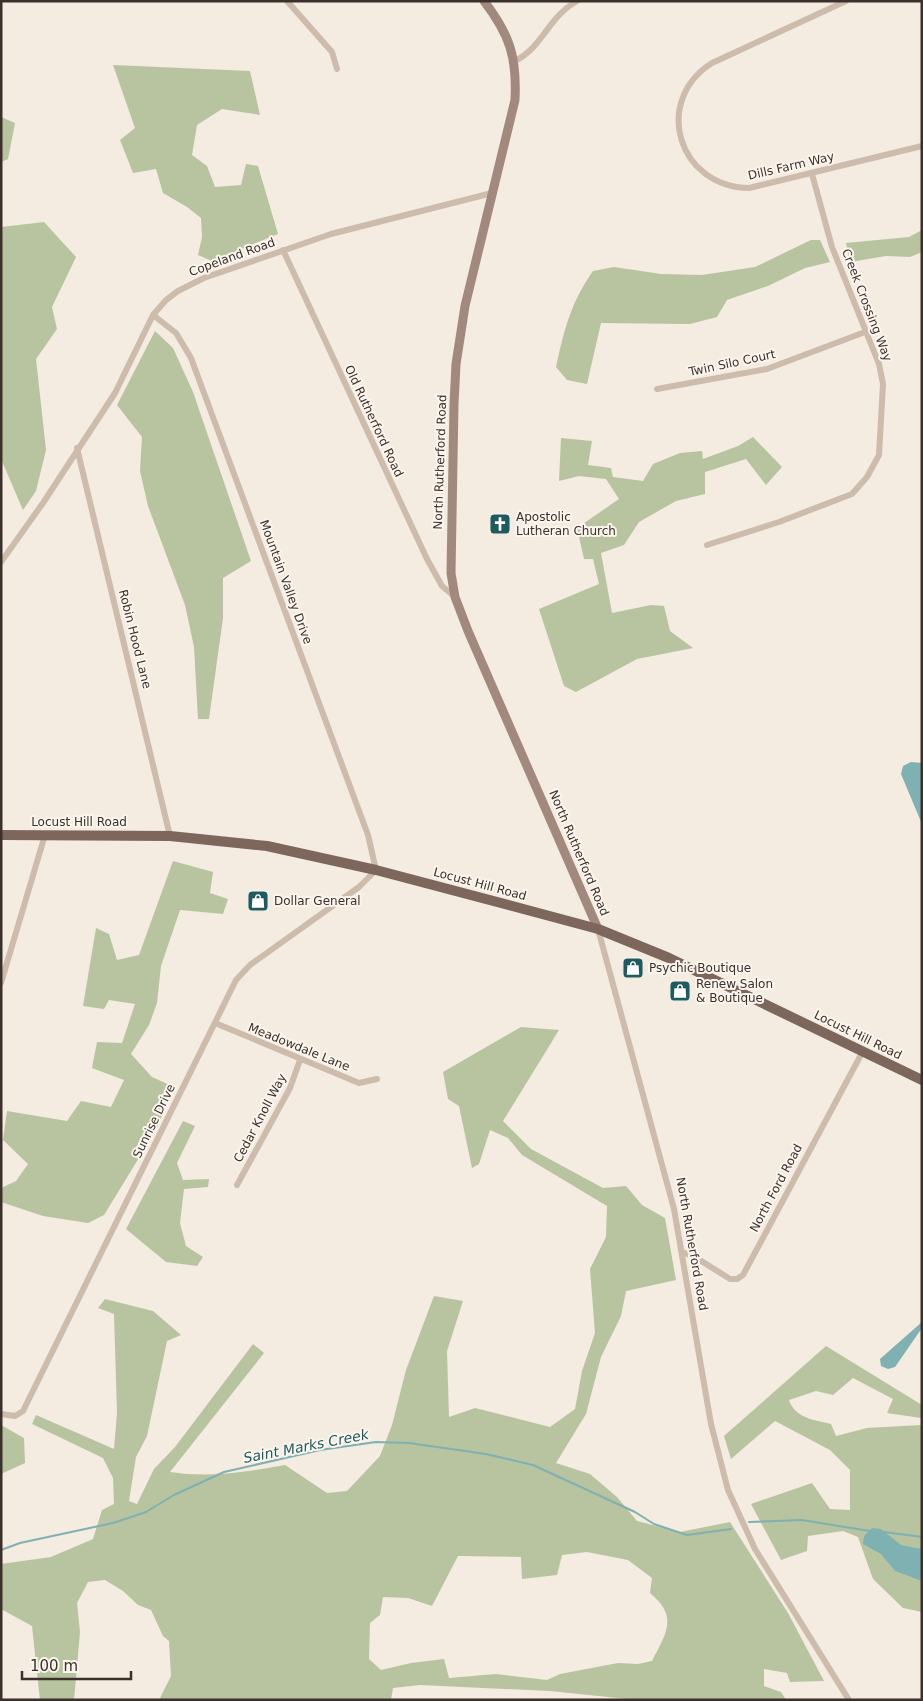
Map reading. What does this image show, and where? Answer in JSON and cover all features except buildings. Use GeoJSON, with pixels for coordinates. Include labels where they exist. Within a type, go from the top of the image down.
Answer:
{"type":"FeatureCollection","features":[{"type":"Feature","properties":{"kind":"main road","name":"Locust Hill Road"},"geometry":{"type":"LineString","coordinates":[[1,836],[45,834],[170,836],[267,846],[376,870],[598,929],[685,965],[922,1080]]}},
{"type":"Feature","properties":{"kind":"street"},"geometry":{"type":"LineString","coordinates":[[287,1],[332,52],[338,69]]}},
{"type":"Feature","properties":{"kind":"street","name":"North Rutherford Road"},"geometry":{"type":"LineString","coordinates":[[484,1],[501,25],[515,60],[515,100],[465,306],[456,364],[450,553],[455,597],[598,929],[664,1165],[682,1252],[711,1424],[723,1472],[735,1507],[755,1549],[849,1700]]}},
{"type":"Feature","properties":{"kind":"street"},"geometry":{"type":"LineString","coordinates":[[515,60],[534,48],[556,17],[577,1]]}},
{"type":"Feature","properties":{"kind":"street","name":"Dills Farm Way"},"geometry":{"type":"LineString","coordinates":[[846,1],[704,68],[690,83],[679,111],[679,132],[686,152],[700,170],[718,183],[749,188],[922,146]]}},
{"type":"Feature","properties":{"kind":"street","name":"Creek Crossing Way"},"geometry":{"type":"LineString","coordinates":[[707,545],[779,522],[852,494],[867,477],[879,455],[883,384],[879,364],[832,247],[812,174]]}},
{"type":"Feature","properties":{"kind":"street","name":"Copeland Road"},"geometry":{"type":"LineString","coordinates":[[1,562],[43,503],[77,448],[115,393],[153,316],[166,300],[189,284],[283,250],[385,218],[492,193]]}},
{"type":"Feature","properties":{"kind":"street","name":"Old Rutherford Road"},"geometry":{"type":"LineString","coordinates":[[283,250],[427,559],[442,586],[455,597]]}},
{"type":"Feature","properties":{"kind":"street","name":"Mountain Valley Drive"},"geometry":{"type":"LineString","coordinates":[[153,316],[176,333],[191,358],[368,835],[376,870]]}},
{"type":"Feature","properties":{"kind":"street","name":"Twin Silo Court"},"geometry":{"type":"LineString","coordinates":[[657,390],[767,369],[865,332]]}},
{"type":"Feature","properties":{"kind":"street","name":"Robin Hood Lane"},"geometry":{"type":"LineString","coordinates":[[77,448],[170,836]]}},
{"type":"Feature","properties":{"kind":"street"},"geometry":{"type":"LineString","coordinates":[[1,982],[45,834]]}},
{"type":"Feature","properties":{"kind":"street","name":"Sunrise Drive"},"geometry":{"type":"LineString","coordinates":[[1,1414],[15,1416],[23,1411],[232,987],[242,972],[359,887],[376,870]]}},
{"type":"Feature","properties":{"kind":"street","name":"Meadowdale Lane"},"geometry":{"type":"LineString","coordinates":[[214,1024],[360,1083],[377,1079]]}},
{"type":"Feature","properties":{"kind":"street","name":"North Ford Road"},"geometry":{"type":"LineString","coordinates":[[682,1252],[695,1257],[730,1279],[737,1279],[743,1276],[863,1051]]}},
{"type":"Feature","properties":{"kind":"street","name":"Cedar Knoll Way"},"geometry":{"type":"LineString","coordinates":[[237,1185],[290,1088],[300,1060]]}},
{"type":"Feature","properties":{"kind":"green space"},"geometry":{"type":"Polygon","coordinates":[[[113,65],[250,71],[260,115],[222,109],[197,125],[192,155],[207,166],[215,187],[241,185],[246,164],[258,166],[278,234],[212,261],[198,255],[202,237],[201,218],[163,193],[156,169],[133,173],[120,140],[135,128],[113,65]]]}},
{"type":"Feature","properties":{"kind":"green space"},"geometry":{"type":"Polygon","coordinates":[[[1,117],[15,123],[8,159],[1,162],[1,117]]]}},
{"type":"Feature","properties":{"kind":"green space"},"geometry":{"type":"Polygon","coordinates":[[[44,222],[76,257],[52,307],[57,329],[36,359],[46,450],[36,491],[23,510],[1,459],[1,227],[44,222]]]}},
{"type":"Feature","properties":{"kind":"green space"},"geometry":{"type":"Polygon","coordinates":[[[922,230],[922,252],[910,257],[886,256],[850,262],[846,243],[909,237],[922,230]]]}},
{"type":"Feature","properties":{"kind":"green space"},"geometry":{"type":"Polygon","coordinates":[[[811,240],[820,240],[830,262],[805,268],[768,286],[727,300],[717,317],[690,324],[601,323],[587,384],[567,380],[556,367],[569,317],[579,294],[593,271],[614,267],[661,274],[702,275],[755,267],[811,240]]]}},
{"type":"Feature","properties":{"kind":"green space"},"geometry":{"type":"Polygon","coordinates":[[[155,331],[173,348],[193,392],[251,561],[223,578],[223,618],[209,719],[198,719],[194,647],[185,605],[148,506],[140,471],[142,437],[117,405],[155,331]]]}},
{"type":"Feature","properties":{"kind":"green space"},"geometry":{"type":"Polygon","coordinates":[[[753,437],[782,467],[766,485],[746,459],[705,472],[705,494],[676,501],[639,522],[624,545],[601,553],[612,613],[651,605],[664,606],[670,631],[693,648],[637,659],[576,692],[564,686],[539,609],[599,584],[593,559],[584,559],[577,528],[619,499],[606,479],[579,476],[559,481],[561,438],[592,441],[588,465],[611,468],[613,477],[643,481],[653,464],[680,453],[702,451],[703,459],[738,446],[753,437]]]}},
{"type":"Feature","properties":{"kind":"green space"},"geometry":{"type":"Polygon","coordinates":[[[173,861],[213,872],[210,893],[228,899],[223,914],[180,910],[161,966],[157,1003],[149,1025],[131,1054],[152,1077],[174,1087],[156,1130],[104,1215],[88,1223],[43,1216],[1,1202],[1,1188],[16,1181],[28,1164],[3,1140],[7,1111],[67,1121],[81,1101],[111,1107],[124,1080],[92,1068],[97,1042],[122,1043],[135,1004],[109,1000],[104,1009],[83,1006],[96,928],[109,934],[117,960],[139,955],[173,861]]]}},
{"type":"Feature","properties":{"kind":"green space"},"geometry":{"type":"Polygon","coordinates":[[[521,1027],[559,1030],[503,1121],[531,1149],[603,1188],[626,1186],[642,1205],[665,1218],[676,1280],[626,1291],[621,1316],[601,1357],[586,1414],[556,1463],[590,1474],[617,1497],[637,1521],[680,1532],[730,1522],[788,1613],[824,1681],[790,1682],[787,1673],[764,1669],[764,1686],[781,1692],[786,1700],[637,1700],[550,1691],[420,1685],[393,1688],[391,1700],[159,1700],[171,1676],[169,1641],[163,1636],[151,1610],[138,1605],[123,1591],[105,1580],[88,1582],[77,1603],[80,1632],[74,1700],[40,1700],[32,1626],[1,1609],[1,1564],[51,1557],[93,1539],[102,1510],[114,1504],[113,1478],[103,1458],[32,1424],[36,1415],[114,1449],[117,1413],[114,1314],[98,1308],[105,1299],[153,1311],[181,1335],[167,1341],[147,1436],[136,1457],[129,1501],[137,1504],[154,1469],[175,1447],[253,1344],[264,1353],[170,1472],[213,1474],[242,1472],[285,1465],[327,1493],[347,1491],[380,1456],[392,1425],[406,1370],[434,1296],[463,1301],[447,1351],[449,1417],[475,1408],[550,1427],[575,1409],[582,1371],[595,1333],[590,1269],[606,1237],[607,1206],[522,1155],[508,1138],[490,1130],[479,1164],[472,1168],[459,1106],[448,1099],[443,1072],[521,1027]],[[587,1552],[562,1555],[557,1575],[522,1579],[521,1557],[458,1556],[432,1606],[408,1598],[383,1597],[380,1615],[370,1623],[369,1659],[381,1670],[411,1663],[444,1659],[449,1678],[496,1674],[547,1680],[560,1674],[618,1663],[638,1664],[652,1661],[665,1634],[667,1618],[665,1610],[650,1593],[652,1578],[628,1560],[587,1552]]]}},
{"type":"Feature","properties":{"kind":"green space"},"geometry":{"type":"Polygon","coordinates":[[[183,1121],[195,1126],[177,1163],[183,1180],[209,1179],[208,1187],[184,1189],[180,1223],[186,1246],[203,1257],[197,1266],[166,1262],[126,1229],[183,1121]]]}},
{"type":"Feature","properties":{"kind":"green space"},"geometry":{"type":"Polygon","coordinates":[[[826,1346],[922,1405],[922,1612],[903,1608],[873,1579],[858,1537],[843,1531],[808,1536],[807,1551],[781,1560],[751,1504],[812,1483],[830,1509],[850,1510],[850,1470],[830,1450],[775,1421],[731,1459],[724,1436],[826,1346]],[[853,1378],[833,1395],[816,1391],[789,1400],[800,1414],[831,1424],[836,1436],[867,1428],[921,1425],[921,1418],[887,1413],[893,1399],[853,1378]]]}},
{"type":"Feature","properties":{"kind":"green space"},"geometry":{"type":"Polygon","coordinates":[[[1,1425],[24,1438],[25,1463],[1,1474],[1,1425]]]}},
{"type":"Feature","properties":{"kind":"water"},"geometry":{"type":"Polygon","coordinates":[[[911,762],[922,763],[922,824],[901,774],[903,766],[911,762]]]}},
{"type":"Feature","properties":{"kind":"water"},"geometry":{"type":"Polygon","coordinates":[[[922,1322],[922,1328],[895,1367],[888,1369],[881,1366],[880,1359],[922,1322]]]}},
{"type":"Feature","properties":{"kind":"water"},"geometry":{"type":"Polygon","coordinates":[[[872,1528],[881,1529],[901,1545],[922,1549],[922,1581],[895,1571],[881,1554],[863,1544],[864,1536],[872,1528]]]}},
{"type":"Feature","properties":{"kind":"waterway","name":"Saint Marks Creek"},"geometry":{"type":"LineString","coordinates":[[1,1550],[20,1543],[113,1523],[146,1512],[174,1495],[224,1472],[320,1450],[376,1442],[409,1443],[486,1454],[533,1465],[635,1512],[654,1524],[687,1535],[731,1529]]}},
{"type":"Feature","properties":{"kind":"waterway","name":"Saint Marks Creek"},"geometry":{"type":"LineString","coordinates":[[749,1522],[802,1520],[870,1531]]}},
{"type":"Feature","properties":{"kind":"waterway","name":"Saint Marks Creek"},"geometry":{"type":"LineString","coordinates":[[884,1532],[922,1537]]}},
{"type":"Feature","properties":{"kind":"place","name":"Apostolic Lutheran Church"},"geometry":{"type":"Point","coordinates":[500,524]}},
{"type":"Feature","properties":{"kind":"place","name":"Dollar General"},"geometry":{"type":"Point","coordinates":[258,901]}},
{"type":"Feature","properties":{"kind":"place","name":"Psychic Boutique"},"geometry":{"type":"Point","coordinates":[633,968]}},
{"type":"Feature","properties":{"kind":"place","name":"Renew Salon & Boutique"},"geometry":{"type":"Point","coordinates":[680,991]}}]}
